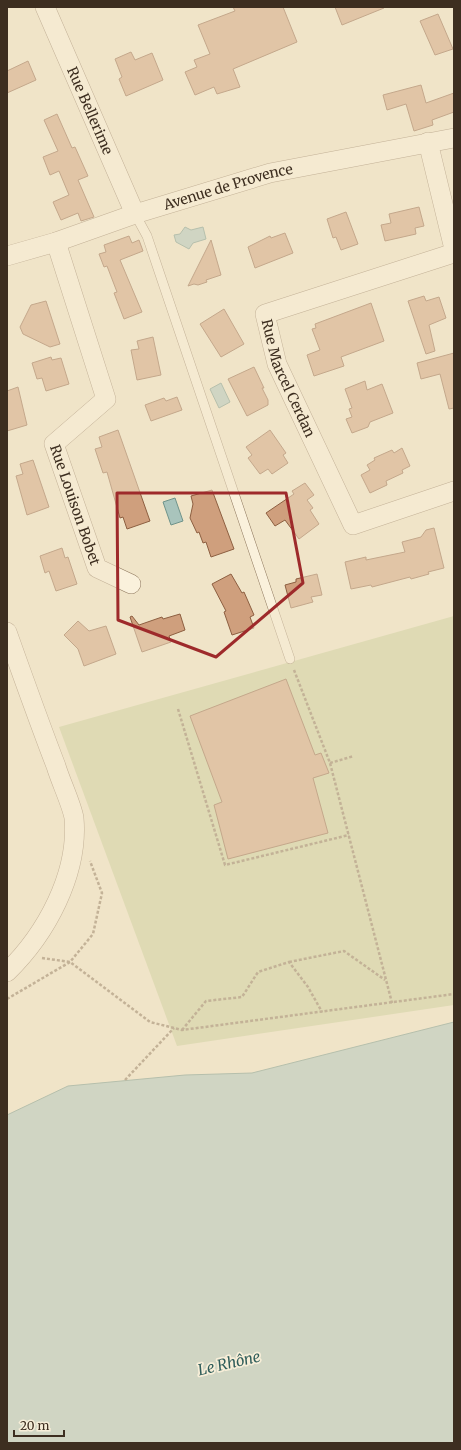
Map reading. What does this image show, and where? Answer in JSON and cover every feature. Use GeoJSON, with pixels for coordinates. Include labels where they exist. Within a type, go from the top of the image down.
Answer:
{"type":"FeatureCollection","features":[{"type":"Feature","properties":{"kind":"street","name":"Rue Bellerime"},"geometry":{"type":"LineString","coordinates":[[45,7],[135,214]]}},
{"type":"Feature","properties":{"kind":"street","name":"Avenue de Provence"},"geometry":{"type":"LineString","coordinates":[[7,256],[56,242],[135,214],[270,173],[454,138]]}},
{"type":"Feature","properties":{"kind":"street"},"geometry":{"type":"LineString","coordinates":[[428,142],[454,249]]}},
{"type":"Feature","properties":{"kind":"street","name":"Rue Louison Bobet"},"geometry":{"type":"LineString","coordinates":[[56,242],[106,400],[54,444],[97,568],[131,584]]}},
{"type":"Feature","properties":{"kind":"street","name":"Rue Marcel Cerdan"},"geometry":{"type":"LineString","coordinates":[[454,253],[265,314],[277,364],[353,525],[454,491]]}},
{"type":"Feature","properties":{"kind":"street"},"geometry":{"type":"LineString","coordinates":[[7,632],[74,817],[73,856],[62,888],[44,924],[24,955],[7,972]]}},
{"type":"Feature","properties":{"kind":"lane"},"geometry":{"type":"LineString","coordinates":[[135,214],[147,236],[290,659]]}},
{"type":"Feature","properties":{"kind":"path"},"geometry":{"type":"LineString","coordinates":[[290,659],[330,763],[392,1003]]}},
{"type":"Feature","properties":{"kind":"path"},"geometry":{"type":"LineString","coordinates":[[178,709],[225,865],[349,835]]}},
{"type":"Feature","properties":{"kind":"path"},"geometry":{"type":"LineString","coordinates":[[330,763],[354,756]]}},
{"type":"Feature","properties":{"kind":"path"},"geometry":{"type":"LineString","coordinates":[[7,999],[70,962],[93,934],[102,893],[89,858]]}},
{"type":"Feature","properties":{"kind":"path"},"geometry":{"type":"LineString","coordinates":[[182,1030],[206,1001],[242,996],[258,972],[288,962],[344,951],[386,981]]}},
{"type":"Feature","properties":{"kind":"path"},"geometry":{"type":"LineString","coordinates":[[24,955],[70,962],[150,1022],[182,1030],[454,994]]}},
{"type":"Feature","properties":{"kind":"path"},"geometry":{"type":"LineString","coordinates":[[288,962],[308,987],[322,1012]]}},
{"type":"Feature","properties":{"kind":"path"},"geometry":{"type":"LineString","coordinates":[[125,1080],[174,1028]]}},
{"type":"Feature","properties":{"kind":"highlighted area"},"geometry":{"type":"Polygon","coordinates":[[[117,493],[286,493],[303,583],[216,657],[118,620],[117,493]]]}},
{"type":"Feature","properties":{"kind":"green space"},"geometry":{"type":"Polygon","coordinates":[[[454,616],[454,1005],[177,1046],[59,727],[454,616]]]}},
{"type":"Feature","properties":{"kind":"water"},"geometry":{"type":"Polygon","coordinates":[[[185,227],[191,230],[203,227],[206,239],[193,243],[189,249],[176,242],[174,235],[180,234],[185,227]]]}},
{"type":"Feature","properties":{"kind":"water"},"geometry":{"type":"Polygon","coordinates":[[[221,383],[230,402],[219,408],[210,389],[221,383]]]}},
{"type":"Feature","properties":{"kind":"water"},"geometry":{"type":"Polygon","coordinates":[[[175,498],[183,521],[171,525],[163,502],[175,498]]]}},
{"type":"Feature","properties":{"kind":"water","name":"Le Rhône"},"geometry":{"type":"Polygon","coordinates":[[[454,1022],[454,1443],[7,1443],[7,1115],[68,1086],[185,1075],[252,1073],[454,1022]]]}},
{"type":"Feature","properties":{"kind":"building"},"geometry":{"type":"Polygon","coordinates":[[[233,7],[283,7],[297,42],[233,69],[240,87],[217,94],[214,87],[195,95],[185,72],[197,67],[194,60],[210,54],[198,25],[235,11],[233,7]]]}},
{"type":"Feature","properties":{"kind":"building"},"geometry":{"type":"Polygon","coordinates":[[[335,7],[384,7],[384,8],[342,25],[335,7]]]}},
{"type":"Feature","properties":{"kind":"building"},"geometry":{"type":"Polygon","coordinates":[[[438,14],[453,49],[435,55],[420,21],[438,14]]]}},
{"type":"Feature","properties":{"kind":"building"},"geometry":{"type":"Polygon","coordinates":[[[131,52],[135,60],[152,53],[163,80],[126,96],[119,79],[122,77],[115,59],[131,52]]]}},
{"type":"Feature","properties":{"kind":"building"},"geometry":{"type":"Polygon","coordinates":[[[28,61],[36,80],[7,93],[7,71],[28,61]]]}},
{"type":"Feature","properties":{"kind":"building"},"geometry":{"type":"Polygon","coordinates":[[[421,85],[426,103],[454,93],[454,112],[432,120],[433,125],[414,131],[406,104],[387,110],[383,95],[421,85]]]}},
{"type":"Feature","properties":{"kind":"building"},"geometry":{"type":"Polygon","coordinates":[[[57,114],[72,148],[75,147],[88,176],[78,180],[94,217],[81,221],[78,213],[61,220],[53,202],[69,195],[59,171],[50,175],[43,157],[58,151],[44,120],[57,114]]]}},
{"type":"Feature","properties":{"kind":"building"},"geometry":{"type":"Polygon","coordinates":[[[419,207],[424,226],[415,228],[416,234],[385,241],[381,225],[391,223],[389,214],[419,207]]]}},
{"type":"Feature","properties":{"kind":"building"},"geometry":{"type":"Polygon","coordinates":[[[346,212],[358,244],[341,250],[336,237],[333,238],[327,219],[346,212]]]}},
{"type":"Feature","properties":{"kind":"building"},"geometry":{"type":"Polygon","coordinates":[[[285,233],[293,253],[255,268],[248,247],[270,236],[271,238],[285,233]]]}},
{"type":"Feature","properties":{"kind":"building"},"geometry":{"type":"Polygon","coordinates":[[[129,236],[132,243],[139,240],[143,251],[120,260],[142,312],[124,319],[114,293],[117,292],[107,266],[104,267],[99,254],[106,252],[104,245],[129,236]]]}},
{"type":"Feature","properties":{"kind":"building"},"geometry":{"type":"Polygon","coordinates":[[[211,240],[221,275],[206,280],[207,282],[198,285],[194,284],[188,286],[211,240]]]}},
{"type":"Feature","properties":{"kind":"building"},"geometry":{"type":"Polygon","coordinates":[[[424,296],[426,301],[439,297],[446,318],[429,325],[435,351],[426,354],[408,301],[424,296]]]}},
{"type":"Feature","properties":{"kind":"building"},"geometry":{"type":"Polygon","coordinates":[[[46,301],[60,344],[50,347],[23,334],[20,327],[31,305],[46,301]]]}},
{"type":"Feature","properties":{"kind":"building"},"geometry":{"type":"Polygon","coordinates":[[[371,303],[384,341],[341,357],[344,366],[314,376],[307,355],[320,350],[312,329],[316,328],[315,324],[371,303]]]}},
{"type":"Feature","properties":{"kind":"building"},"geometry":{"type":"Polygon","coordinates":[[[224,309],[244,344],[221,357],[200,324],[224,309]]]}},
{"type":"Feature","properties":{"kind":"building"},"geometry":{"type":"Polygon","coordinates":[[[153,337],[161,375],[137,380],[131,350],[139,349],[137,341],[153,337]]]}},
{"type":"Feature","properties":{"kind":"building"},"geometry":{"type":"Polygon","coordinates":[[[454,353],[454,408],[449,409],[440,374],[421,379],[417,363],[454,353]]]}},
{"type":"Feature","properties":{"kind":"building"},"geometry":{"type":"Polygon","coordinates":[[[51,357],[52,360],[61,358],[69,384],[46,391],[42,378],[37,379],[32,363],[51,357]]]}},
{"type":"Feature","properties":{"kind":"building"},"geometry":{"type":"Polygon","coordinates":[[[254,367],[264,388],[262,388],[268,400],[268,405],[247,416],[228,379],[254,367]]]}},
{"type":"Feature","properties":{"kind":"building"},"geometry":{"type":"Polygon","coordinates":[[[365,381],[367,390],[382,384],[393,413],[370,422],[368,427],[352,433],[346,419],[352,417],[349,409],[352,408],[345,389],[365,381]]]}},
{"type":"Feature","properties":{"kind":"building"},"geometry":{"type":"Polygon","coordinates":[[[18,387],[27,425],[7,431],[7,391],[18,387]]]}},
{"type":"Feature","properties":{"kind":"building"},"geometry":{"type":"Polygon","coordinates":[[[177,397],[182,410],[151,421],[145,405],[164,398],[166,401],[177,397]]]}},
{"type":"Feature","properties":{"kind":"building"},"geometry":{"type":"Polygon","coordinates":[[[118,430],[150,521],[127,529],[123,517],[120,518],[107,472],[103,473],[95,449],[102,447],[99,437],[118,430]]]}},
{"type":"Feature","properties":{"kind":"building"},"geometry":{"type":"Polygon","coordinates":[[[270,430],[286,453],[283,455],[288,463],[272,474],[268,469],[260,474],[248,458],[252,455],[246,447],[270,430]]]}},
{"type":"Feature","properties":{"kind":"building"},"geometry":{"type":"Polygon","coordinates":[[[402,448],[410,466],[402,470],[403,473],[386,481],[387,485],[370,493],[361,475],[370,470],[367,465],[375,460],[374,458],[392,450],[394,453],[402,448]]]}},
{"type":"Feature","properties":{"kind":"building"},"geometry":{"type":"Polygon","coordinates":[[[33,460],[49,507],[27,515],[16,476],[23,474],[20,464],[33,460]]]}},
{"type":"Feature","properties":{"kind":"building"},"geometry":{"type":"Polygon","coordinates":[[[305,483],[314,495],[307,500],[313,508],[310,510],[319,524],[299,539],[285,520],[275,526],[266,513],[294,494],[292,491],[305,483]]]}},
{"type":"Feature","properties":{"kind":"building"},"geometry":{"type":"Polygon","coordinates":[[[212,490],[234,549],[211,557],[206,542],[203,543],[199,532],[197,533],[190,518],[193,504],[191,496],[212,490]]]}},
{"type":"Feature","properties":{"kind":"building"},"geometry":{"type":"Polygon","coordinates":[[[434,528],[444,568],[428,572],[429,574],[411,579],[410,577],[372,587],[371,585],[351,589],[345,562],[366,557],[366,560],[405,552],[402,542],[421,537],[426,530],[434,528]]]}},
{"type":"Feature","properties":{"kind":"building"},"geometry":{"type":"Polygon","coordinates":[[[62,548],[65,558],[68,557],[77,584],[56,591],[49,571],[45,573],[40,556],[62,548]]]}},
{"type":"Feature","properties":{"kind":"building"},"geometry":{"type":"Polygon","coordinates":[[[231,574],[242,593],[244,592],[254,615],[250,617],[254,628],[232,635],[224,612],[226,611],[212,584],[231,574]]]}},
{"type":"Feature","properties":{"kind":"building"},"geometry":{"type":"Polygon","coordinates":[[[317,574],[322,595],[311,597],[313,602],[291,608],[285,585],[296,582],[296,579],[317,574]]]}},
{"type":"Feature","properties":{"kind":"building"},"geometry":{"type":"Polygon","coordinates":[[[180,614],[185,630],[169,636],[171,642],[142,652],[130,617],[132,616],[139,625],[162,617],[163,619],[180,614]]]}},
{"type":"Feature","properties":{"kind":"building"},"geometry":{"type":"Polygon","coordinates":[[[78,621],[89,631],[106,626],[116,654],[84,666],[78,649],[64,635],[78,621]]]}},
{"type":"Feature","properties":{"kind":"building"},"geometry":{"type":"Polygon","coordinates":[[[286,679],[315,755],[321,753],[329,773],[313,778],[328,833],[228,859],[214,805],[222,802],[190,716],[286,679]]]}}]}
